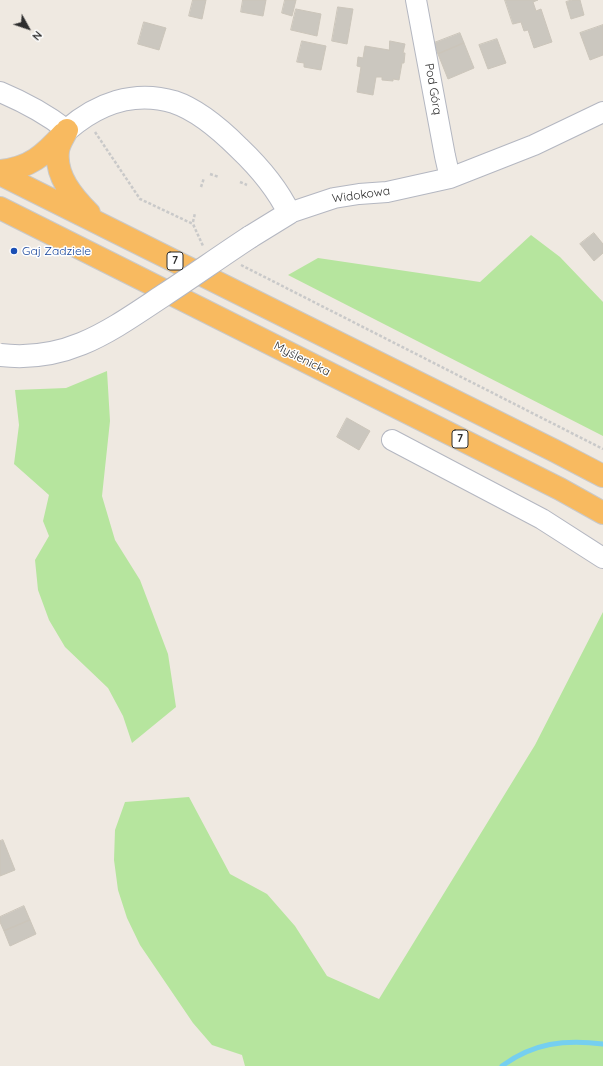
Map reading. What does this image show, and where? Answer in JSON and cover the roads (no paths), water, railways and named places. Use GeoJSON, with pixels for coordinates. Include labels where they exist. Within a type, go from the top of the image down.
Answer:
{"type":"FeatureCollection","features":[{"type":"Feature","properties":{"kind":"highway"},"geometry":{"type":"LineString","coordinates":[[0,172],[17,168],[35,161],[44,154],[67,130]]}},
{"type":"Feature","properties":{"kind":"highway"},"geometry":{"type":"LineString","coordinates":[[67,130],[58,150],[58,159],[63,179],[77,202],[105,226]]}},
{"type":"Feature","properties":{"kind":"highway","name":"7"},"geometry":{"type":"LineString","coordinates":[[0,172],[603,476]]}},
{"type":"Feature","properties":{"kind":"highway","name":"Myślenicka"},"geometry":{"type":"LineString","coordinates":[[0,208],[546,482],[603,513]]}},
{"type":"Feature","properties":{"kind":"street","name":"Pod Górą"},"geometry":{"type":"LineString","coordinates":[[416,0],[450,178]]}},
{"type":"Feature","properties":{"kind":"street"},"geometry":{"type":"LineString","coordinates":[[0,92],[31,106],[67,130],[95,109],[117,101],[144,98],[174,102],[191,110],[206,120],[235,143],[261,171],[282,200],[289,213],[250,237],[122,323],[92,340],[77,347],[43,355],[25,357],[0,355]]}},
{"type":"Feature","properties":{"kind":"street","name":"Widokowa"},"geometry":{"type":"LineString","coordinates":[[289,213],[334,198],[387,192],[450,178],[534,145],[603,112]]}},
{"type":"Feature","properties":{"kind":"street"},"geometry":{"type":"LineString","coordinates":[[392,440],[542,519],[603,558]]}},
{"type":"Feature","properties":{"kind":"waterway"},"geometry":{"type":"LineString","coordinates":[[502,1066],[526,1052],[550,1044],[576,1042],[603,1044]]}},
{"type":"Feature","properties":{"kind":"place","name":"Gaj Zadziele"},"geometry":{"type":"Point","coordinates":[14,251]}}]}
